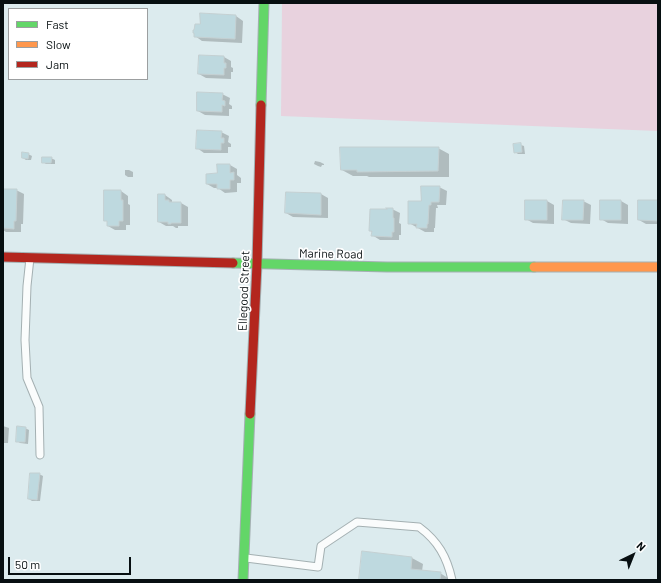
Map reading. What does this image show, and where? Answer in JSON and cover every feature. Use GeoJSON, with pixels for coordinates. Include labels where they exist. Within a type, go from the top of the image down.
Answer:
{"type":"FeatureCollection","features":[{"type":"Feature","properties":{"kind":"street","name":"Ellegood Street"},"geometry":{"type":"LineString","coordinates":[[243,580],[257,264],[264,3]]}},
{"type":"Feature","properties":{"kind":"street","name":"Marine Road"},"geometry":{"type":"LineString","coordinates":[[3,258],[387,267],[658,267]]}},
{"type":"Feature","properties":{"kind":"lane"},"geometry":{"type":"LineString","coordinates":[[30,258],[27,286],[25,340],[27,378],[39,407],[40,455]]}},
{"type":"Feature","properties":{"kind":"lane"},"geometry":{"type":"LineString","coordinates":[[244,557],[318,567],[321,546],[357,522],[418,527],[434,540],[442,551],[450,568],[452,580]]}},
{"type":"Feature","properties":{"kind":"shaded area"},"geometry":{"type":"Polygon","coordinates":[[[282,3],[658,3],[658,131],[281,116],[282,3]]]}},
{"type":"Feature","properties":{"kind":"building"},"geometry":{"type":"Polygon","coordinates":[[[200,13],[236,15],[235,39],[194,37],[193,30],[195,24],[200,24],[200,13]]]}},
{"type":"Feature","properties":{"kind":"building"},"geometry":{"type":"Polygon","coordinates":[[[199,55],[224,56],[226,68],[224,68],[224,75],[198,74],[199,55]]]}},
{"type":"Feature","properties":{"kind":"building"},"geometry":{"type":"Polygon","coordinates":[[[197,92],[223,93],[222,100],[225,101],[225,106],[222,105],[222,112],[197,111],[197,92]]]}},
{"type":"Feature","properties":{"kind":"building"},"geometry":{"type":"Polygon","coordinates":[[[197,130],[222,131],[221,138],[224,138],[224,143],[221,143],[221,150],[196,149],[197,130]]]}},
{"type":"Feature","properties":{"kind":"building"},"geometry":{"type":"Polygon","coordinates":[[[521,143],[522,152],[514,153],[513,144],[521,143]]]}},
{"type":"Feature","properties":{"kind":"building"},"geometry":{"type":"Polygon","coordinates":[[[340,147],[439,147],[438,171],[357,172],[357,170],[341,170],[340,147]]]}},
{"type":"Feature","properties":{"kind":"building"},"geometry":{"type":"Polygon","coordinates":[[[22,152],[29,153],[28,159],[22,158],[22,152]]]}},
{"type":"Feature","properties":{"kind":"building"},"geometry":{"type":"Polygon","coordinates":[[[42,157],[52,157],[51,163],[42,163],[42,157]]]}},
{"type":"Feature","properties":{"kind":"building"},"geometry":{"type":"Polygon","coordinates":[[[217,164],[230,164],[230,173],[234,172],[234,180],[230,180],[230,189],[217,189],[217,184],[206,184],[206,174],[217,173],[217,164]]]}},
{"type":"Feature","properties":{"kind":"building"},"geometry":{"type":"Polygon","coordinates":[[[421,186],[440,186],[439,202],[431,202],[431,205],[429,205],[427,228],[416,228],[417,224],[408,224],[408,201],[421,201],[421,186]]]}},
{"type":"Feature","properties":{"kind":"building"},"geometry":{"type":"Polygon","coordinates":[[[3,189],[17,189],[16,221],[14,221],[14,229],[3,228],[3,189]]]}},
{"type":"Feature","properties":{"kind":"building"},"geometry":{"type":"Polygon","coordinates":[[[104,190],[121,190],[121,200],[123,200],[123,221],[119,221],[119,226],[107,226],[107,221],[104,221],[104,190]]]}},
{"type":"Feature","properties":{"kind":"building"},"geometry":{"type":"Polygon","coordinates":[[[286,192],[321,193],[321,215],[285,213],[286,192]]]}},
{"type":"Feature","properties":{"kind":"building"},"geometry":{"type":"Polygon","coordinates":[[[158,194],[165,194],[165,200],[169,200],[169,202],[181,202],[181,223],[168,224],[168,222],[158,222],[158,194]]]}},
{"type":"Feature","properties":{"kind":"building"},"geometry":{"type":"Polygon","coordinates":[[[525,200],[547,200],[547,220],[525,220],[525,200]]]}},
{"type":"Feature","properties":{"kind":"building"},"geometry":{"type":"Polygon","coordinates":[[[563,200],[584,200],[583,220],[562,220],[563,200]]]}},
{"type":"Feature","properties":{"kind":"building"},"geometry":{"type":"Polygon","coordinates":[[[600,200],[621,200],[621,220],[600,220],[600,200]]]}},
{"type":"Feature","properties":{"kind":"building"},"geometry":{"type":"Polygon","coordinates":[[[638,200],[658,200],[658,221],[638,220],[638,200]]]}},
{"type":"Feature","properties":{"kind":"building"},"geometry":{"type":"Polygon","coordinates":[[[386,208],[393,208],[394,232],[392,232],[392,237],[371,236],[372,231],[369,231],[370,209],[387,209],[386,208]]]}},
{"type":"Feature","properties":{"kind":"building"},"geometry":{"type":"Polygon","coordinates":[[[17,426],[26,427],[25,442],[16,442],[17,426]]]}},
{"type":"Feature","properties":{"kind":"building"},"geometry":{"type":"Polygon","coordinates":[[[30,473],[40,473],[37,500],[28,499],[30,473]]]}},
{"type":"Feature","properties":{"kind":"building"},"geometry":{"type":"Polygon","coordinates":[[[362,551],[412,557],[411,569],[441,572],[440,580],[359,580],[362,551]]]}},
{"type":"Feature","properties":{"kind":"traffic: fast"},"geometry":{"type":"LineString","coordinates":[[261,105],[264,3]]}},
{"type":"Feature","properties":{"kind":"traffic: fast"},"geometry":{"type":"LineString","coordinates":[[233,263],[387,267],[534,267]]}},
{"type":"Feature","properties":{"kind":"traffic: fast"},"geometry":{"type":"LineString","coordinates":[[243,580],[250,414]]}},
{"type":"Feature","properties":{"kind":"traffic: slow"},"geometry":{"type":"LineString","coordinates":[[534,267],[658,267]]}},
{"type":"Feature","properties":{"kind":"traffic: jam"},"geometry":{"type":"LineString","coordinates":[[250,414],[257,264],[261,105]]}},
{"type":"Feature","properties":{"kind":"traffic: jam"},"geometry":{"type":"LineString","coordinates":[[3,257],[233,263]]}}]}
